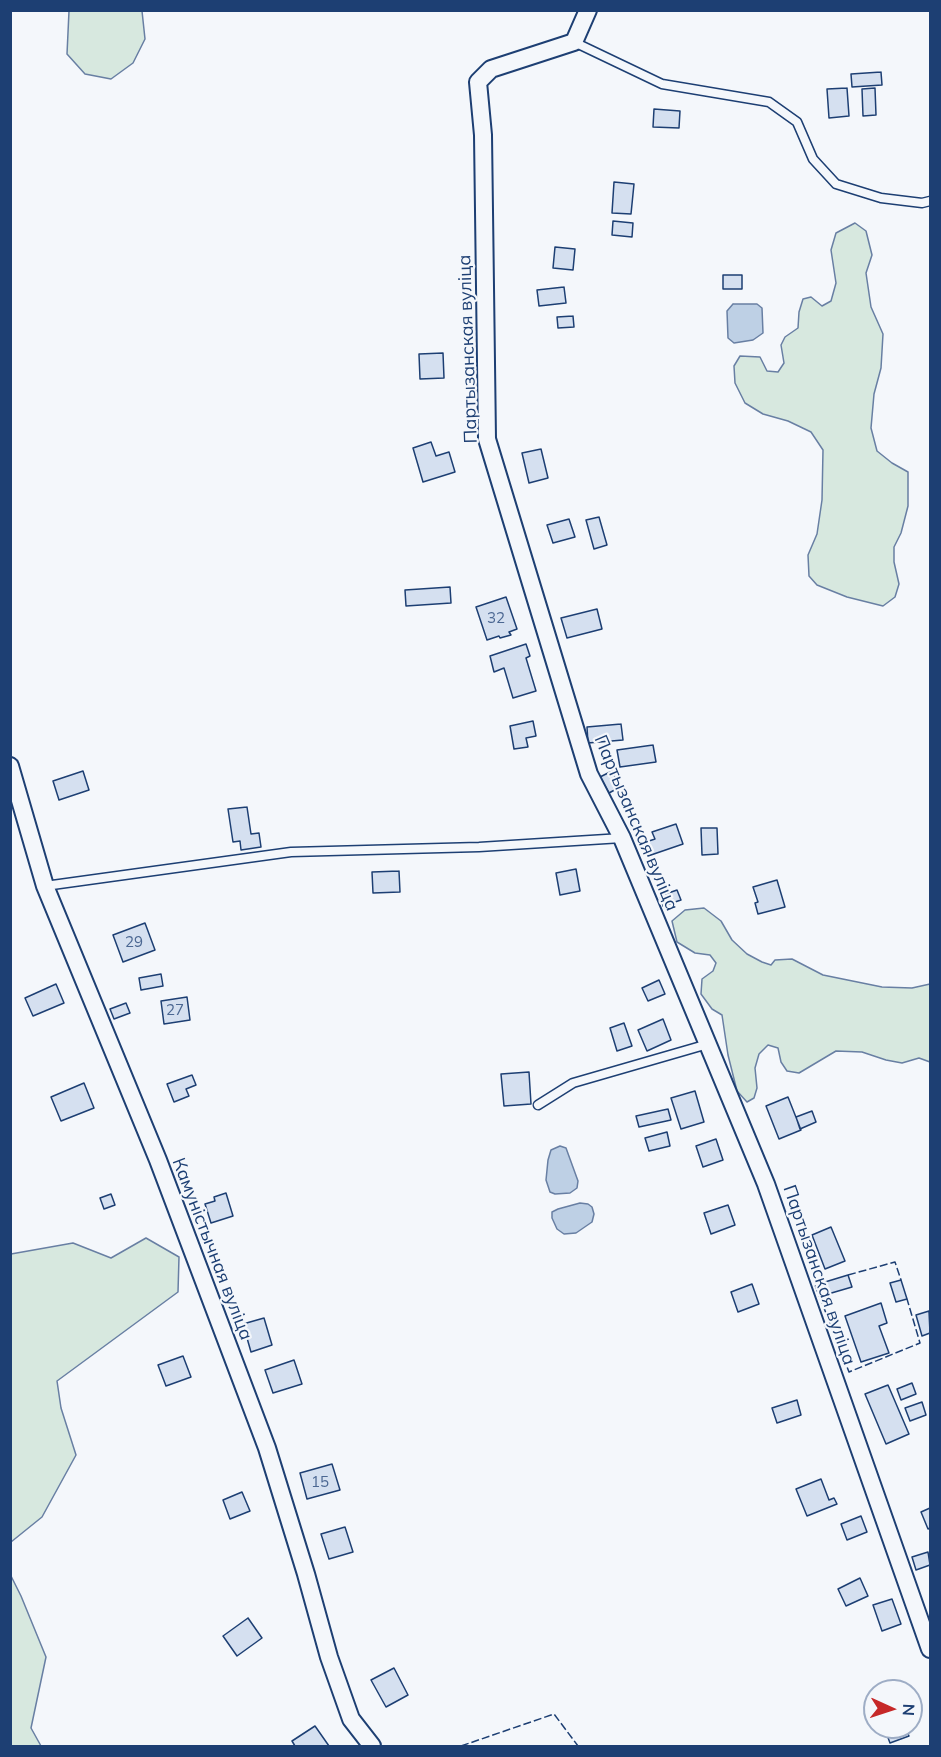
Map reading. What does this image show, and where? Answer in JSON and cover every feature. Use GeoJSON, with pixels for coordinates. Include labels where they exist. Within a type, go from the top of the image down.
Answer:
{"type":"FeatureCollection","features":[{"type":"Feature","properties":{"kind":"street"},"geometry":{"type":"LineString","coordinates":[[574,42],[588,10]]}},
{"type":"Feature","properties":{"kind":"street","name":"Партызанская вуліца"},"geometry":{"type":"LineString","coordinates":[[574,42],[491,69],[477,82],[483,135],[487,439],[589,774],[622,838],[766,1184],[930,1649]]}},
{"type":"Feature","properties":{"kind":"street","name":"Камуністычная вуліца"},"geometry":{"type":"LineString","coordinates":[[10,766],[45,886],[158,1160],[267,1448],[329,1657],[351,1719],[372,1746]]}},
{"type":"Feature","properties":{"kind":"lane"},"geometry":{"type":"LineString","coordinates":[[574,42],[662,84],[769,102],[797,122],[813,159],[836,184],[881,198],[922,203],[930,201]]}},
{"type":"Feature","properties":{"kind":"lane"},"geometry":{"type":"LineString","coordinates":[[45,886],[291,852],[479,847],[622,838]]}},
{"type":"Feature","properties":{"kind":"lane"},"geometry":{"type":"LineString","coordinates":[[538,1106],[573,1083],[708,1044]]}},
{"type":"Feature","properties":{"kind":"shaded area"},"geometry":{"type":"Polygon","coordinates":[[[69,11],[142,11],[145,39],[133,63],[111,79],[85,74],[67,54],[69,11]]]}},
{"type":"Feature","properties":{"kind":"shaded area"},"geometry":{"type":"Polygon","coordinates":[[[855,223],[866,231],[872,255],[866,273],[871,307],[883,334],[881,368],[874,394],[871,428],[877,451],[908,472],[908,506],[901,533],[894,547],[894,562],[899,584],[895,597],[883,606],[847,597],[817,585],[809,576],[808,555],[817,534],[822,500],[823,450],[811,432],[788,421],[763,414],[745,403],[735,383],[734,366],[740,356],[760,357],[767,371],[778,372],[784,363],[781,345],[785,337],[798,328],[803,299],[811,297],[822,306],[831,301],[836,283],[831,250],[836,233],[855,223]]]}},
{"type":"Feature","properties":{"kind":"shaded area"},"geometry":{"type":"Polygon","coordinates":[[[704,908],[721,921],[732,940],[747,954],[762,962],[771,965],[775,960],[792,959],[823,975],[882,987],[912,988],[930,984],[930,1062],[919,1058],[902,1063],[862,1052],[836,1051],[799,1073],[787,1071],[781,1062],[778,1048],[768,1045],[759,1054],[755,1068],[757,1088],[754,1098],[747,1102],[737,1091],[728,1055],[722,1015],[712,1009],[701,994],[702,979],[713,971],[716,963],[710,955],[695,953],[677,942],[672,921],[685,910],[704,908]]]}},
{"type":"Feature","properties":{"kind":"shaded area"},"geometry":{"type":"Polygon","coordinates":[[[146,1238],[179,1257],[178,1292],[57,1381],[61,1408],[76,1455],[42,1517],[11,1542],[11,1254],[73,1243],[111,1258],[146,1238]]]}},
{"type":"Feature","properties":{"kind":"shaded area"},"geometry":{"type":"Polygon","coordinates":[[[11,1576],[46,1657],[31,1728],[41,1746],[11,1746],[11,1576]]]}},
{"type":"Feature","properties":{"kind":"water"},"geometry":{"type":"Polygon","coordinates":[[[733,304],[757,304],[762,308],[763,333],[753,340],[734,343],[728,338],[727,311],[733,304]]]}},
{"type":"Feature","properties":{"kind":"water"},"geometry":{"type":"Polygon","coordinates":[[[560,1146],[566,1148],[578,1181],[577,1188],[570,1193],[555,1194],[550,1192],[546,1180],[548,1160],[551,1150],[560,1146]]]}},
{"type":"Feature","properties":{"kind":"water"},"geometry":{"type":"Polygon","coordinates":[[[580,1203],[592,1207],[594,1214],[592,1222],[576,1233],[564,1234],[557,1229],[552,1212],[580,1203]]]}},
{"type":"Feature","properties":{"kind":"building"},"geometry":{"type":"Polygon","coordinates":[[[881,72],[882,85],[852,87],[851,74],[881,72]]]}},
{"type":"Feature","properties":{"kind":"building"},"geometry":{"type":"Polygon","coordinates":[[[847,88],[849,116],[829,118],[827,89],[847,88]]]}},
{"type":"Feature","properties":{"kind":"building"},"geometry":{"type":"Polygon","coordinates":[[[875,88],[876,115],[863,116],[862,89],[875,88]]]}},
{"type":"Feature","properties":{"kind":"building"},"geometry":{"type":"Polygon","coordinates":[[[654,109],[680,111],[679,128],[653,127],[654,109]]]}},
{"type":"Feature","properties":{"kind":"building"},"geometry":{"type":"Polygon","coordinates":[[[614,182],[634,184],[631,214],[612,213],[614,182]]]}},
{"type":"Feature","properties":{"kind":"building"},"geometry":{"type":"Polygon","coordinates":[[[613,221],[633,223],[632,237],[612,235],[613,221]]]}},
{"type":"Feature","properties":{"kind":"building"},"geometry":{"type":"Polygon","coordinates":[[[555,247],[575,249],[573,270],[553,268],[555,247]]]}},
{"type":"Feature","properties":{"kind":"building"},"geometry":{"type":"Polygon","coordinates":[[[723,275],[742,275],[742,289],[723,289],[723,275]]]}},
{"type":"Feature","properties":{"kind":"building"},"geometry":{"type":"Polygon","coordinates":[[[564,287],[566,303],[539,306],[537,290],[564,287]]]}},
{"type":"Feature","properties":{"kind":"building"},"geometry":{"type":"Polygon","coordinates":[[[573,316],[574,327],[558,328],[557,317],[573,316]]]}},
{"type":"Feature","properties":{"kind":"building"},"geometry":{"type":"Polygon","coordinates":[[[443,353],[444,378],[420,379],[419,354],[443,353]]]}},
{"type":"Feature","properties":{"kind":"building"},"geometry":{"type":"Polygon","coordinates":[[[431,442],[436,456],[449,452],[455,472],[423,482],[413,448],[431,442]]]}},
{"type":"Feature","properties":{"kind":"building"},"geometry":{"type":"Polygon","coordinates":[[[541,449],[548,478],[529,483],[522,453],[541,449]]]}},
{"type":"Feature","properties":{"kind":"building"},"geometry":{"type":"Polygon","coordinates":[[[599,517],[607,545],[594,549],[586,520],[599,517]]]}},
{"type":"Feature","properties":{"kind":"building"},"geometry":{"type":"Polygon","coordinates":[[[569,519],[575,537],[553,543],[547,525],[569,519]]]}},
{"type":"Feature","properties":{"kind":"building"},"geometry":{"type":"Polygon","coordinates":[[[450,587],[451,603],[406,606],[405,590],[450,587]]]}},
{"type":"Feature","properties":{"kind":"building"},"geometry":{"type":"Polygon","coordinates":[[[506,597],[517,629],[509,632],[511,635],[487,640],[476,607],[506,597]]]}},
{"type":"Feature","properties":{"kind":"building"},"geometry":{"type":"Polygon","coordinates":[[[597,609],[602,629],[567,638],[561,618],[597,609]]]}},
{"type":"Feature","properties":{"kind":"building"},"geometry":{"type":"Polygon","coordinates":[[[526,644],[530,656],[526,658],[536,691],[513,698],[504,668],[494,672],[490,656],[526,644]]]}},
{"type":"Feature","properties":{"kind":"building"},"geometry":{"type":"Polygon","coordinates":[[[533,721],[536,736],[526,738],[528,747],[514,749],[510,726],[533,721]]]}},
{"type":"Feature","properties":{"kind":"building"},"geometry":{"type":"Polygon","coordinates":[[[621,724],[623,740],[588,743],[587,727],[621,724]]]}},
{"type":"Feature","properties":{"kind":"building"},"geometry":{"type":"Polygon","coordinates":[[[653,745],[656,762],[620,767],[617,750],[653,745]]]}},
{"type":"Feature","properties":{"kind":"building"},"geometry":{"type":"Polygon","coordinates":[[[83,771],[89,790],[59,800],[53,781],[83,771]]]}},
{"type":"Feature","properties":{"kind":"building"},"geometry":{"type":"Polygon","coordinates":[[[612,771],[620,787],[609,793],[600,777],[612,771]]]}},
{"type":"Feature","properties":{"kind":"building"},"geometry":{"type":"Polygon","coordinates":[[[247,807],[251,834],[259,833],[261,847],[241,850],[240,841],[233,842],[228,809],[247,807]]]}},
{"type":"Feature","properties":{"kind":"building"},"geometry":{"type":"Polygon","coordinates":[[[676,824],[683,844],[648,856],[643,843],[655,839],[652,832],[676,824]]]}},
{"type":"Feature","properties":{"kind":"building"},"geometry":{"type":"Polygon","coordinates":[[[701,828],[717,828],[718,854],[702,855],[701,828]]]}},
{"type":"Feature","properties":{"kind":"building"},"geometry":{"type":"Polygon","coordinates":[[[576,869],[580,891],[560,895],[556,873],[576,869]]]}},
{"type":"Feature","properties":{"kind":"building"},"geometry":{"type":"Polygon","coordinates":[[[399,871],[400,892],[373,893],[372,872],[399,871]]]}},
{"type":"Feature","properties":{"kind":"building"},"geometry":{"type":"Polygon","coordinates":[[[777,880],[785,907],[758,914],[755,903],[758,902],[753,887],[777,880]]]}},
{"type":"Feature","properties":{"kind":"building"},"geometry":{"type":"Polygon","coordinates":[[[677,890],[681,900],[663,906],[660,896],[677,890]]]}},
{"type":"Feature","properties":{"kind":"building"},"geometry":{"type":"Polygon","coordinates":[[[145,923],[155,950],[123,962],[113,935],[145,923]]]}},
{"type":"Feature","properties":{"kind":"building"},"geometry":{"type":"Polygon","coordinates":[[[161,974],[163,986],[141,990],[139,978],[161,974]]]}},
{"type":"Feature","properties":{"kind":"building"},"geometry":{"type":"Polygon","coordinates":[[[659,980],[665,994],[648,1001],[642,988],[659,980]]]}},
{"type":"Feature","properties":{"kind":"building"},"geometry":{"type":"Polygon","coordinates":[[[56,984],[64,1003],[33,1016],[25,998],[56,984]]]}},
{"type":"Feature","properties":{"kind":"building"},"geometry":{"type":"Polygon","coordinates":[[[187,997],[190,1020],[164,1024],[161,1001],[187,997]]]}},
{"type":"Feature","properties":{"kind":"building"},"geometry":{"type":"Polygon","coordinates":[[[126,1003],[130,1013],[114,1019],[110,1009],[126,1003]]]}},
{"type":"Feature","properties":{"kind":"building"},"geometry":{"type":"Polygon","coordinates":[[[663,1019],[671,1040],[647,1051],[638,1030],[663,1019]]]}},
{"type":"Feature","properties":{"kind":"building"},"geometry":{"type":"Polygon","coordinates":[[[624,1023],[632,1046],[617,1051],[610,1028],[624,1023]]]}},
{"type":"Feature","properties":{"kind":"building"},"geometry":{"type":"Polygon","coordinates":[[[529,1072],[531,1104],[504,1106],[501,1074],[529,1072]]]}},
{"type":"Feature","properties":{"kind":"building"},"geometry":{"type":"Polygon","coordinates":[[[192,1075],[196,1085],[186,1089],[189,1096],[174,1102],[167,1084],[192,1075]]]}},
{"type":"Feature","properties":{"kind":"building"},"geometry":{"type":"Polygon","coordinates":[[[84,1083],[94,1108],[61,1121],[51,1097],[84,1083]]]}},
{"type":"Feature","properties":{"kind":"building"},"geometry":{"type":"Polygon","coordinates":[[[695,1091],[704,1122],[681,1129],[671,1098],[695,1091]]]}},
{"type":"Feature","properties":{"kind":"building"},"geometry":{"type":"Polygon","coordinates":[[[788,1097],[801,1130],[779,1139],[766,1106],[788,1097]]]}},
{"type":"Feature","properties":{"kind":"building"},"geometry":{"type":"Polygon","coordinates":[[[668,1109],[671,1120],[639,1127],[636,1116],[668,1109]]]}},
{"type":"Feature","properties":{"kind":"building"},"geometry":{"type":"Polygon","coordinates":[[[812,1111],[816,1122],[800,1129],[796,1117],[812,1111]]]}},
{"type":"Feature","properties":{"kind":"building"},"geometry":{"type":"Polygon","coordinates":[[[667,1132],[670,1146],[649,1151],[645,1138],[667,1132]]]}},
{"type":"Feature","properties":{"kind":"building"},"geometry":{"type":"Polygon","coordinates":[[[716,1139],[723,1160],[703,1167],[696,1146],[716,1139]]]}},
{"type":"Feature","properties":{"kind":"building"},"geometry":{"type":"Polygon","coordinates":[[[226,1193],[233,1216],[211,1223],[205,1204],[215,1201],[214,1197],[226,1193]]]}},
{"type":"Feature","properties":{"kind":"building"},"geometry":{"type":"Polygon","coordinates":[[[111,1194],[115,1205],[104,1209],[100,1198],[111,1194]]]}},
{"type":"Feature","properties":{"kind":"building"},"geometry":{"type":"Polygon","coordinates":[[[728,1205],[735,1225],[711,1234],[704,1213],[728,1205]]]}},
{"type":"Feature","properties":{"kind":"building"},"geometry":{"type":"Polygon","coordinates":[[[831,1227],[845,1261],[825,1269],[812,1235],[831,1227]]]}},
{"type":"Feature","properties":{"kind":"building"},"geometry":{"type":"Polygon","coordinates":[[[848,1275],[852,1287],[828,1294],[825,1282],[848,1275]]]}},
{"type":"Feature","properties":{"kind":"building"},"geometry":{"type":"Polygon","coordinates":[[[901,1280],[907,1299],[896,1302],[890,1283],[901,1280]]]}},
{"type":"Feature","properties":{"kind":"building"},"geometry":{"type":"Polygon","coordinates":[[[752,1284],[759,1304],[738,1312],[731,1292],[752,1284]]]}},
{"type":"Feature","properties":{"kind":"building"},"geometry":{"type":"Polygon","coordinates":[[[881,1303],[887,1323],[879,1326],[889,1353],[861,1362],[845,1316],[881,1303]]]}},
{"type":"Feature","properties":{"kind":"building"},"geometry":{"type":"Polygon","coordinates":[[[929,1311],[930,1333],[922,1336],[916,1315],[929,1311]]]}},
{"type":"Feature","properties":{"kind":"building"},"geometry":{"type":"Polygon","coordinates":[[[264,1318],[272,1345],[251,1352],[243,1324],[264,1318]]]}},
{"type":"Feature","properties":{"kind":"building"},"geometry":{"type":"Polygon","coordinates":[[[183,1356],[191,1377],[166,1386],[158,1365],[183,1356]]]}},
{"type":"Feature","properties":{"kind":"building"},"geometry":{"type":"Polygon","coordinates":[[[294,1360],[302,1384],[273,1393],[265,1370],[294,1360]]]}},
{"type":"Feature","properties":{"kind":"building"},"geometry":{"type":"Polygon","coordinates":[[[912,1383],[916,1394],[901,1400],[897,1389],[912,1383]]]}},
{"type":"Feature","properties":{"kind":"building"},"geometry":{"type":"Polygon","coordinates":[[[888,1385],[909,1434],[886,1444],[865,1394],[888,1385]]]}},
{"type":"Feature","properties":{"kind":"building"},"geometry":{"type":"Polygon","coordinates":[[[797,1400],[801,1415],[777,1423],[772,1408],[797,1400]]]}},
{"type":"Feature","properties":{"kind":"building"},"geometry":{"type":"Polygon","coordinates":[[[922,1402],[926,1415],[910,1421],[905,1408],[922,1402]]]}},
{"type":"Feature","properties":{"kind":"building"},"geometry":{"type":"Polygon","coordinates":[[[332,1464],[340,1490],[307,1499],[300,1473],[332,1464]]]}},
{"type":"Feature","properties":{"kind":"building"},"geometry":{"type":"Polygon","coordinates":[[[821,1479],[829,1500],[834,1498],[837,1504],[807,1516],[796,1489],[821,1479]]]}},
{"type":"Feature","properties":{"kind":"building"},"geometry":{"type":"Polygon","coordinates":[[[242,1492],[250,1511],[230,1519],[223,1500],[242,1492]]]}},
{"type":"Feature","properties":{"kind":"building"},"geometry":{"type":"Polygon","coordinates":[[[930,1508],[930,1528],[928,1529],[921,1512],[930,1508]]]}},
{"type":"Feature","properties":{"kind":"building"},"geometry":{"type":"Polygon","coordinates":[[[861,1516],[867,1532],[847,1540],[841,1524],[861,1516]]]}},
{"type":"Feature","properties":{"kind":"building"},"geometry":{"type":"Polygon","coordinates":[[[345,1527],[353,1552],[329,1559],[321,1534],[345,1527]]]}},
{"type":"Feature","properties":{"kind":"building"},"geometry":{"type":"Polygon","coordinates":[[[928,1552],[930,1565],[916,1570],[912,1557],[928,1552]]]}},
{"type":"Feature","properties":{"kind":"building"},"geometry":{"type":"Polygon","coordinates":[[[860,1578],[868,1596],[846,1606],[838,1589],[860,1578]]]}},
{"type":"Feature","properties":{"kind":"building"},"geometry":{"type":"Polygon","coordinates":[[[892,1599],[901,1624],[882,1631],[873,1605],[892,1599]]]}},
{"type":"Feature","properties":{"kind":"building"},"geometry":{"type":"Polygon","coordinates":[[[248,1618],[262,1638],[237,1656],[223,1636],[248,1618]]]}},
{"type":"Feature","properties":{"kind":"building"},"geometry":{"type":"Polygon","coordinates":[[[394,1668],[408,1695],[386,1707],[371,1680],[394,1668]]]}},
{"type":"Feature","properties":{"kind":"building"},"geometry":{"type":"Polygon","coordinates":[[[315,1726],[329,1746],[295,1746],[292,1741],[315,1726]]]}},
{"type":"Feature","properties":{"kind":"building"},"geometry":{"type":"Polygon","coordinates":[[[888,1739],[901,1739],[890,1743],[888,1739]]]}},
{"type":"Feature","properties":{"kind":"fence"},"geometry":{"type":"LineString","coordinates":[[848,1275],[895,1262],[901,1280]]}},
{"type":"Feature","properties":{"kind":"fence"},"geometry":{"type":"LineString","coordinates":[[825,1282],[815,1285],[849,1372],[920,1343],[907,1299]]}},
{"type":"Feature","properties":{"kind":"fence"},"geometry":{"type":"LineString","coordinates":[[461,1746],[554,1714],[578,1746]]}}]}
